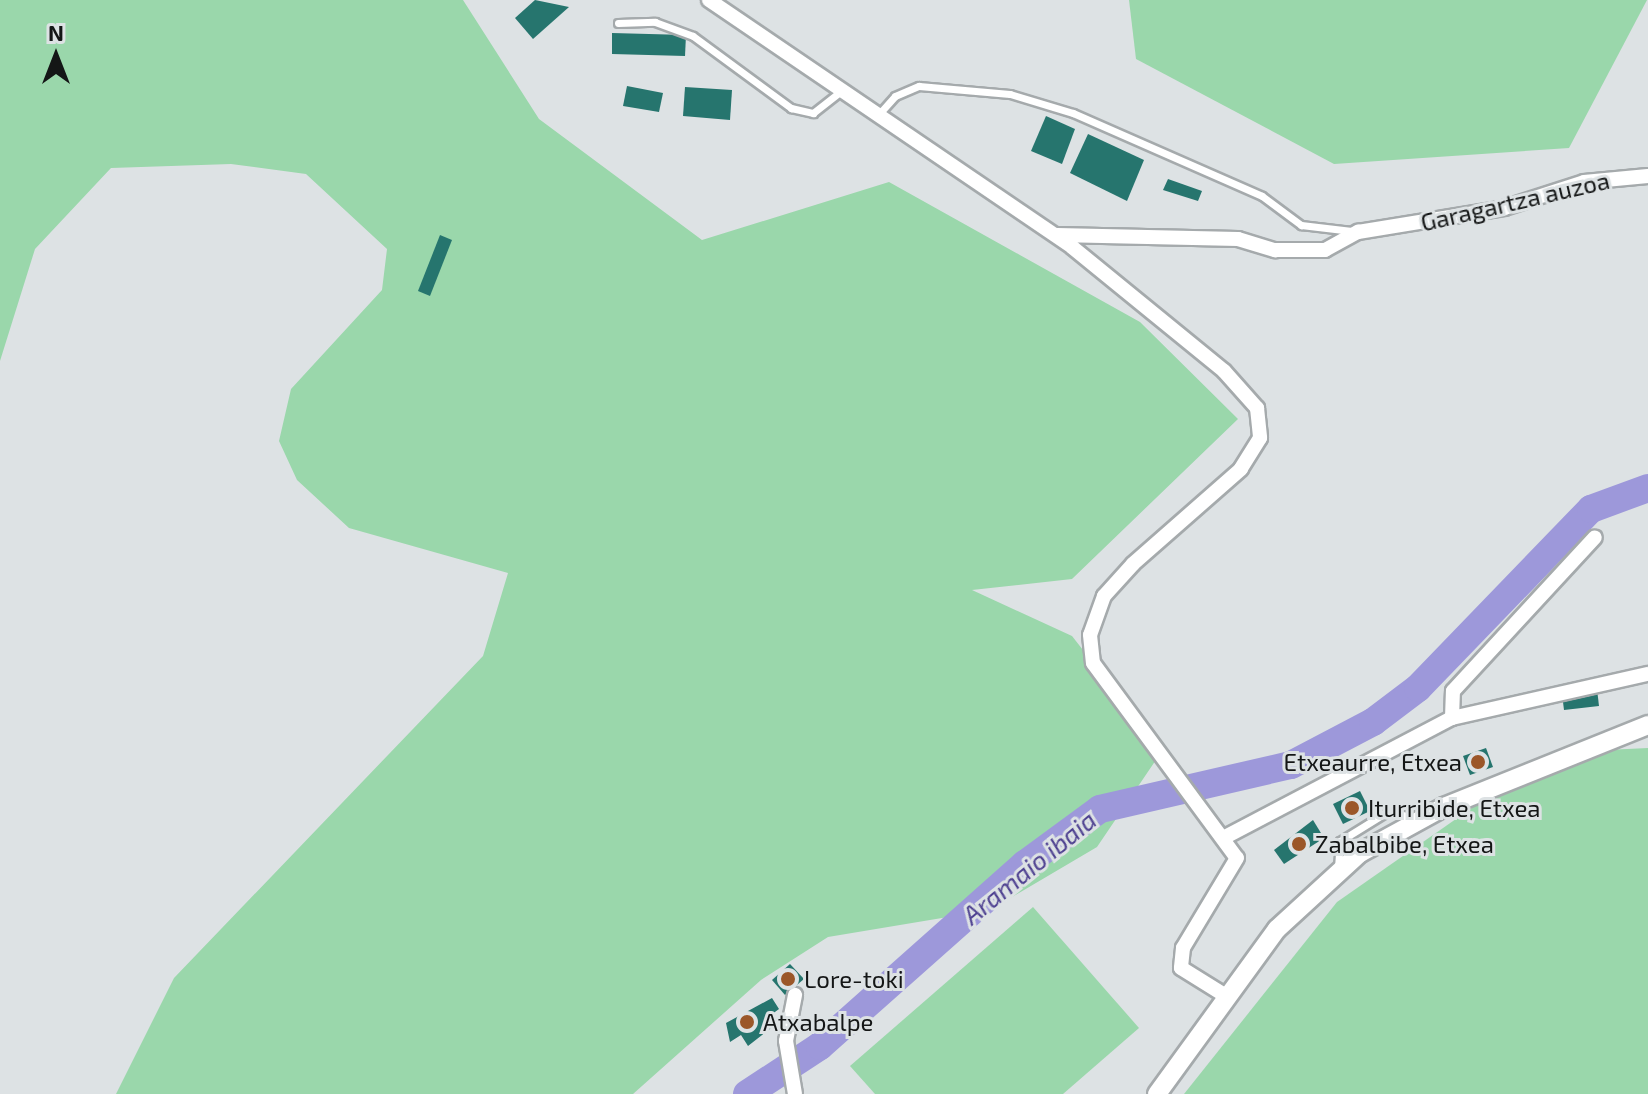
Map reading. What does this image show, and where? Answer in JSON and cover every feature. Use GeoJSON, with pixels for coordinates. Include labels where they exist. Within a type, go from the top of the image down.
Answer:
{"type":"FeatureCollection","features":[{"type":"Feature","properties":{"kind":"main road"},"geometry":{"type":"LineString","coordinates":[[1157,1094],[1277,929],[1338,871],[1420,819],[1648,725]]}},
{"type":"Feature","properties":{"kind":"street"},"geometry":{"type":"LineString","coordinates":[[709,0],[876,117],[1053,234],[1224,371],[1257,408],[1260,438],[1241,469],[1113,585],[1090,635],[1093,663],[1205,806],[1227,836],[1237,858],[1231,877],[1183,948],[1181,968],[1226,996]]}},
{"type":"Feature","properties":{"kind":"street","name":"Garagartza auzoa"},"geometry":{"type":"LineString","coordinates":[[1053,234],[1238,239],[1305,252],[1358,232],[1504,208],[1584,182],[1648,176]]}},
{"type":"Feature","properties":{"kind":"street"},"geometry":{"type":"LineString","coordinates":[[1452,718],[1453,691],[1595,537]]}},
{"type":"Feature","properties":{"kind":"street"},"geometry":{"type":"LineString","coordinates":[[1227,836],[1452,718],[1648,674]]}},
{"type":"Feature","properties":{"kind":"street"},"geometry":{"type":"LineString","coordinates":[[795,995],[787,1057],[795,1075],[795,1094]]}},
{"type":"Feature","properties":{"kind":"lane"},"geometry":{"type":"LineString","coordinates":[[618,23],[655,22],[693,36],[791,108],[813,113],[840,92]]}},
{"type":"Feature","properties":{"kind":"lane"},"geometry":{"type":"LineString","coordinates":[[876,117],[895,96],[919,86],[1010,94],[1073,113],[1262,196],[1301,225],[1358,232]]}},
{"type":"Feature","properties":{"kind":"green space"},"geometry":{"type":"Polygon","coordinates":[[[0,0],[463,0],[539,119],[702,240],[889,182],[1140,322],[1238,419],[1072,579],[972,590],[1072,636],[1162,751],[1097,847],[990,910],[828,937],[761,980],[633,1094],[116,1094],[174,978],[483,656],[508,573],[349,528],[297,480],[279,441],[291,389],[382,290],[387,249],[306,174],[231,164],[111,168],[35,249],[0,361],[0,0]]]}},
{"type":"Feature","properties":{"kind":"green space"},"geometry":{"type":"Polygon","coordinates":[[[1129,0],[1647,0],[1569,148],[1334,164],[1136,59],[1129,0]]]}},
{"type":"Feature","properties":{"kind":"green space"},"geometry":{"type":"Polygon","coordinates":[[[1648,748],[1648,1094],[1184,1094],[1337,902],[1476,805],[1606,750],[1648,748]]]}},
{"type":"Feature","properties":{"kind":"green space"},"geometry":{"type":"Polygon","coordinates":[[[1033,907],[1139,1028],[1063,1094],[875,1094],[850,1066],[1033,907]]]}},
{"type":"Feature","properties":{"kind":"building"},"geometry":{"type":"Polygon","coordinates":[[[535,0],[569,7],[533,39],[515,18],[535,0]]]}},
{"type":"Feature","properties":{"kind":"building"},"geometry":{"type":"Polygon","coordinates":[[[612,33],[686,35],[685,56],[612,54],[612,33]]]}},
{"type":"Feature","properties":{"kind":"building"},"geometry":{"type":"Polygon","coordinates":[[[627,86],[663,93],[659,112],[623,106],[627,86]]]}},
{"type":"Feature","properties":{"kind":"building"},"geometry":{"type":"Polygon","coordinates":[[[685,87],[732,90],[730,120],[683,116],[685,87]]]}},
{"type":"Feature","properties":{"kind":"building"},"geometry":{"type":"Polygon","coordinates":[[[1046,116],[1075,129],[1062,164],[1031,151],[1046,116]]]}},
{"type":"Feature","properties":{"kind":"building"},"geometry":{"type":"Polygon","coordinates":[[[1088,134],[1144,160],[1127,201],[1070,173],[1088,134]]]}},
{"type":"Feature","properties":{"kind":"building"},"geometry":{"type":"Polygon","coordinates":[[[1168,179],[1202,191],[1198,201],[1163,190],[1168,179]]]}},
{"type":"Feature","properties":{"kind":"building"},"geometry":{"type":"Polygon","coordinates":[[[440,235],[452,240],[430,296],[418,291],[440,235]]]}},
{"type":"Feature","properties":{"kind":"building"},"geometry":{"type":"Polygon","coordinates":[[[1597,689],[1599,706],[1564,710],[1562,694],[1597,689]]]}},
{"type":"Feature","properties":{"kind":"building","name":"Etxeaurre, Etxea"},"geometry":{"type":"Polygon","coordinates":[[[1486,748],[1493,767],[1470,775],[1463,756],[1486,748]]]}},
{"type":"Feature","properties":{"kind":"building","name":"Iturribide, Etxea"},"geometry":{"type":"Polygon","coordinates":[[[1360,791],[1370,811],[1343,824],[1333,804],[1360,791]]]}},
{"type":"Feature","properties":{"kind":"building","name":"Zabalbibe, Etxea"},"geometry":{"type":"Polygon","coordinates":[[[1313,820],[1324,838],[1284,864],[1274,850],[1313,820]]]}},
{"type":"Feature","properties":{"kind":"building","name":"Lore-toki"},"geometry":{"type":"Polygon","coordinates":[[[790,964],[804,979],[785,995],[772,980],[790,964]]]}},
{"type":"Feature","properties":{"kind":"building","name":"Atxabalpe"},"geometry":{"type":"Polygon","coordinates":[[[772,998],[779,1009],[764,1020],[771,1028],[748,1046],[741,1035],[730,1042],[726,1023],[772,998]]]}},
{"type":"Feature","properties":{"kind":"waterway","name":"Aramaio ibaia"},"geometry":{"type":"LineString","coordinates":[[747,1094],[820,1046],[1025,864],[1100,809],[1291,765],[1373,722],[1418,688],[1591,509],[1648,488]]}},
{"type":"Feature","properties":{"kind":"place","name":"Etxeaurre, Etxea"},"geometry":{"type":"Point","coordinates":[1478,762]}},
{"type":"Feature","properties":{"kind":"place","name":"Iturribide, Etxea"},"geometry":{"type":"Point","coordinates":[1352,808]}},
{"type":"Feature","properties":{"kind":"place","name":"Zabalbibe, Etxea"},"geometry":{"type":"Point","coordinates":[1299,844]}},
{"type":"Feature","properties":{"kind":"place","name":"Lore-toki"},"geometry":{"type":"Point","coordinates":[788,979]}},
{"type":"Feature","properties":{"kind":"place","name":"Atxabalpe"},"geometry":{"type":"Point","coordinates":[747,1022]}}]}
